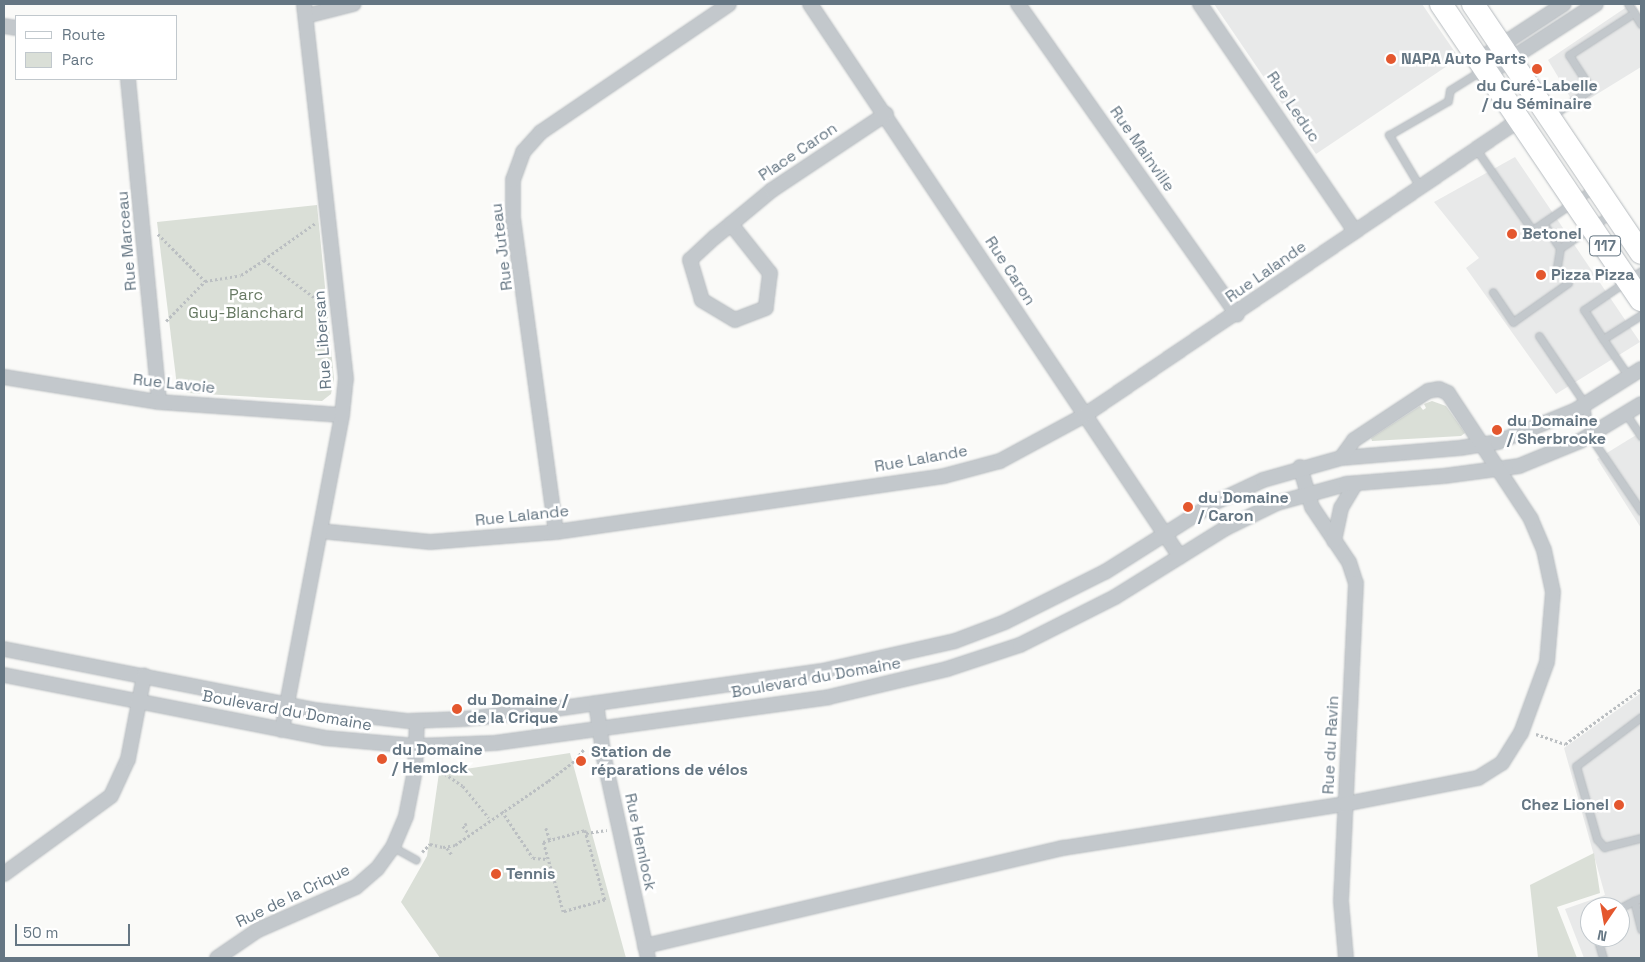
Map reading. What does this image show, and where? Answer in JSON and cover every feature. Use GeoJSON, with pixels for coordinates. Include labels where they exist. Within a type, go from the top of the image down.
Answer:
{"type":"FeatureCollection","features":[{"type":"Feature","properties":{"kind":"main road","name":"117"},"geometry":{"type":"LineString","coordinates":[[1441,4],[1481,69],[1519,120],[1574,202],[1592,227],[1634,276],[1641,300]]}},
{"type":"Feature","properties":{"kind":"main road","name":"117"},"geometry":{"type":"LineString","coordinates":[[1473,4],[1641,253]]}},
{"type":"Feature","properties":{"kind":"street"},"geometry":{"type":"LineString","coordinates":[[305,10],[353,4]]}},
{"type":"Feature","properties":{"kind":"street","name":"Rue Juteau"},"geometry":{"type":"LineString","coordinates":[[556,532],[513,218],[513,180],[523,152],[541,132],[730,4]]}},
{"type":"Feature","properties":{"kind":"street","name":"Rue Caron"},"geometry":{"type":"LineString","coordinates":[[810,4],[886,114],[1180,557]]}},
{"type":"Feature","properties":{"kind":"street","name":"Rue Mainville"},"geometry":{"type":"LineString","coordinates":[[1018,4],[1237,314]]}},
{"type":"Feature","properties":{"kind":"street","name":"Rue Leduc"},"geometry":{"type":"LineString","coordinates":[[1200,4],[1355,231]]}},
{"type":"Feature","properties":{"kind":"street"},"geometry":{"type":"LineString","coordinates":[[1481,69],[1564,4]]}},
{"type":"Feature","properties":{"kind":"street"},"geometry":{"type":"LineString","coordinates":[[1505,52],[1596,4]]}},
{"type":"Feature","properties":{"kind":"street","name":"Rue Libersan"},"geometry":{"type":"LineString","coordinates":[[282,730],[342,415],[346,379],[305,10]]}},
{"type":"Feature","properties":{"kind":"street","name":"Rue Marceau"},"geometry":{"type":"LineString","coordinates":[[128,80],[159,402]]}},
{"type":"Feature","properties":{"kind":"street","name":"Place Caron"},"geometry":{"type":"LineString","coordinates":[[731,224],[770,273],[766,308],[735,320],[702,300],[690,260],[731,224],[772,190],[886,114]]}},
{"type":"Feature","properties":{"kind":"street","name":"Rue Lalande"},"geometry":{"type":"LineString","coordinates":[[320,531],[430,542],[556,532],[944,476],[1000,460],[1085,416],[1519,120]]}},
{"type":"Feature","properties":{"kind":"street","name":"Boulevard du Domaine"},"geometry":{"type":"LineString","coordinates":[[4,648],[287,705],[354,716],[417,721],[497,716],[822,671],[954,641],[1042,605],[1166,535],[1234,493],[1300,468],[1341,458],[1484,445],[1525,433],[1585,404],[1641,369]]}},
{"type":"Feature","properties":{"kind":"street","name":"Rue Lavoie"},"geometry":{"type":"LineString","coordinates":[[4,377],[159,402],[342,415]]}},
{"type":"Feature","properties":{"kind":"street"},"geometry":{"type":"LineString","coordinates":[[647,952],[1063,848],[1345,804],[1478,778],[1502,763],[1527,729],[1547,662],[1553,592],[1544,550],[1531,519],[1448,393],[1439,388],[1428,391],[1354,440],[1341,458]]}},
{"type":"Feature","properties":{"kind":"street","name":"Boulevard du Domaine"},"geometry":{"type":"LineString","coordinates":[[4,675],[344,741],[417,746],[495,744],[840,695],[968,663],[1053,629],[1180,557],[1252,513],[1306,493],[1356,482],[1500,470],[1540,459],[1590,436],[1641,404]]}},
{"type":"Feature","properties":{"kind":"street","name":"Rue du Ravin"},"geometry":{"type":"LineString","coordinates":[[1300,468],[1306,493],[1334,541],[1349,562],[1356,583],[1341,901],[1346,958]]}},
{"type":"Feature","properties":{"kind":"street"},"geometry":{"type":"LineString","coordinates":[[1334,541],[1341,508],[1356,482]]}},
{"type":"Feature","properties":{"kind":"street"},"geometry":{"type":"LineString","coordinates":[[4,874],[111,796],[128,759],[144,676]]}},
{"type":"Feature","properties":{"kind":"street","name":"Rue Hemlock"},"geometry":{"type":"LineString","coordinates":[[596,703],[647,952]]}},
{"type":"Feature","properties":{"kind":"street","name":"Rue de la Crique"},"geometry":{"type":"LineString","coordinates":[[217,958],[258,930],[356,887],[377,869],[394,847],[410,801],[417,746],[417,721]]}},
{"type":"Feature","properties":{"kind":"lane"},"geometry":{"type":"LineString","coordinates":[[1628,4],[1641,24]]}},
{"type":"Feature","properties":{"kind":"lane"},"geometry":{"type":"LineString","coordinates":[[1549,118],[1591,89],[1569,55],[1634,13]]}},
{"type":"Feature","properties":{"kind":"lane"},"geometry":{"type":"LineString","coordinates":[[1420,187],[1389,135],[1448,101],[1450,90],[1481,69]]}},
{"type":"Feature","properties":{"kind":"lane"},"geometry":{"type":"LineString","coordinates":[[1476,149],[1532,230],[1596,186]]}},
{"type":"Feature","properties":{"kind":"lane"},"geometry":{"type":"LineString","coordinates":[[1560,248],[1613,212]]}},
{"type":"Feature","properties":{"kind":"lane"},"geometry":{"type":"LineString","coordinates":[[1493,292],[1513,322],[1568,283],[1557,267],[1560,248],[1543,223]]}},
{"type":"Feature","properties":{"kind":"lane"},"geometry":{"type":"LineString","coordinates":[[1629,377],[1584,310],[1634,276]]}},
{"type":"Feature","properties":{"kind":"lane"},"geometry":{"type":"LineString","coordinates":[[1603,339],[1641,315]]}},
{"type":"Feature","properties":{"kind":"lane"},"geometry":{"type":"LineString","coordinates":[[1539,336],[1585,404],[1590,436],[1641,511]]}},
{"type":"Feature","properties":{"kind":"lane"},"geometry":{"type":"LineString","coordinates":[[1626,414],[1641,436]]}},
{"type":"Feature","properties":{"kind":"lane"},"geometry":{"type":"LineString","coordinates":[[1641,718],[1576,766],[1597,839],[1604,847],[1641,838]]}},
{"type":"Feature","properties":{"kind":"lane"},"geometry":{"type":"LineString","coordinates":[[394,847],[416,860]]}},
{"type":"Feature","properties":{"kind":"lane"},"geometry":{"type":"LineString","coordinates":[[1637,900],[1641,928]]}},
{"type":"Feature","properties":{"kind":"path"},"geometry":{"type":"LineString","coordinates":[[153,334],[205,281],[241,275],[329,214]]}},
{"type":"Feature","properties":{"kind":"path"},"geometry":{"type":"LineString","coordinates":[[142,219],[205,281]]}},
{"type":"Feature","properties":{"kind":"path"},"geometry":{"type":"LineString","coordinates":[[264,260],[339,316]]}},
{"type":"Feature","properties":{"kind":"path"},"geometry":{"type":"LineString","coordinates":[[1527,729],[1565,744],[1641,689]]}},
{"type":"Feature","properties":{"kind":"path"},"geometry":{"type":"LineString","coordinates":[[430,844],[447,847],[469,834],[567,767],[584,750]]}},
{"type":"Feature","properties":{"kind":"path"},"geometry":{"type":"LineString","coordinates":[[432,765],[463,786],[490,818]]}},
{"type":"Feature","properties":{"kind":"path"},"geometry":{"type":"LineString","coordinates":[[475,808],[479,805]]}},
{"type":"Feature","properties":{"kind":"path"},"geometry":{"type":"LineString","coordinates":[[502,811],[533,858],[548,859]]}},
{"type":"Feature","properties":{"kind":"path"},"geometry":{"type":"LineString","coordinates":[[467,824],[463,826],[469,834]]}},
{"type":"Feature","properties":{"kind":"path"},"geometry":{"type":"LineString","coordinates":[[546,828],[550,840]]}},
{"type":"Feature","properties":{"kind":"path"},"geometry":{"type":"LineString","coordinates":[[586,833],[604,900],[563,912],[543,842],[585,830],[586,833],[610,829]]}},
{"type":"Feature","properties":{"kind":"path"},"geometry":{"type":"LineString","coordinates":[[447,847],[452,854]]}},
{"type":"Feature","properties":{"kind":"shaded area"},"geometry":{"type":"Polygon","coordinates":[[[1214,4],[1422,4],[1459,58],[1316,154],[1214,4]]]}},
{"type":"Feature","properties":{"kind":"shaded area"},"geometry":{"type":"Polygon","coordinates":[[[1631,4],[1635,4],[1641,15],[1641,67],[1576,107],[1548,60],[1631,4]]]}},
{"type":"Feature","properties":{"kind":"shaded area"},"geometry":{"type":"Polygon","coordinates":[[[1515,157],[1640,342],[1556,394],[1466,268],[1479,258],[1434,202],[1515,157]]]}},
{"type":"Feature","properties":{"kind":"shaded area"},"geometry":{"type":"Polygon","coordinates":[[[1641,432],[1641,528],[1597,459],[1641,432]]]}},
{"type":"Feature","properties":{"kind":"shaded area"},"geometry":{"type":"Polygon","coordinates":[[[1641,693],[1641,958],[1584,958],[1565,909],[1580,904],[1580,947],[1630,947],[1630,897],[1599,897],[1605,895],[1564,748],[1641,693]]]}},
{"type":"Feature","properties":{"kind":"green space","name":"Parc Guy-Blanchard"},"geometry":{"type":"Polygon","coordinates":[[[317,205],[334,379],[331,394],[322,401],[188,393],[177,386],[157,222],[317,205]]]}},
{"type":"Feature","properties":{"kind":"green space"},"geometry":{"type":"Polygon","coordinates":[[[1432,401],[1446,406],[1465,433],[1461,436],[1372,441],[1371,438],[1420,406],[1423,410],[1426,408],[1424,404],[1432,401]]]}},
{"type":"Feature","properties":{"kind":"green space"},"geometry":{"type":"Polygon","coordinates":[[[570,753],[626,958],[440,958],[401,902],[427,856],[439,773],[570,753]]]}},
{"type":"Feature","properties":{"kind":"green space"},"geometry":{"type":"Polygon","coordinates":[[[1594,853],[1600,893],[1588,897],[1580,897],[1580,900],[1557,907],[1577,958],[1538,958],[1530,885],[1594,853]]]}},
{"type":"Feature","properties":{"kind":"place","name":"NAPA Auto Parts"},"geometry":{"type":"Point","coordinates":[1391,59]}},
{"type":"Feature","properties":{"kind":"place","name":"du Curé-Labelle / du Séminaire"},"geometry":{"type":"Point","coordinates":[1537,69]}},
{"type":"Feature","properties":{"kind":"place","name":"Betonel"},"geometry":{"type":"Point","coordinates":[1512,234]}},
{"type":"Feature","properties":{"kind":"place","name":"Pizza Pizza"},"geometry":{"type":"Point","coordinates":[1541,275]}},
{"type":"Feature","properties":{"kind":"place","name":"du Domaine / Sherbrooke"},"geometry":{"type":"Point","coordinates":[1497,430]}},
{"type":"Feature","properties":{"kind":"place","name":"du Domaine / Caron"},"geometry":{"type":"Point","coordinates":[1188,507]}},
{"type":"Feature","properties":{"kind":"place","name":"du Domaine / de la Crique"},"geometry":{"type":"Point","coordinates":[457,709]}},
{"type":"Feature","properties":{"kind":"place","name":"du Domaine / Hemlock"},"geometry":{"type":"Point","coordinates":[382,759]}},
{"type":"Feature","properties":{"kind":"place","name":"Station de réparations de vélos"},"geometry":{"type":"Point","coordinates":[581,761]}},
{"type":"Feature","properties":{"kind":"place","name":"Chez Lionel"},"geometry":{"type":"Point","coordinates":[1619,805]}},
{"type":"Feature","properties":{"kind":"place","name":"Tennis"},"geometry":{"type":"Point","coordinates":[496,874]}}]}
